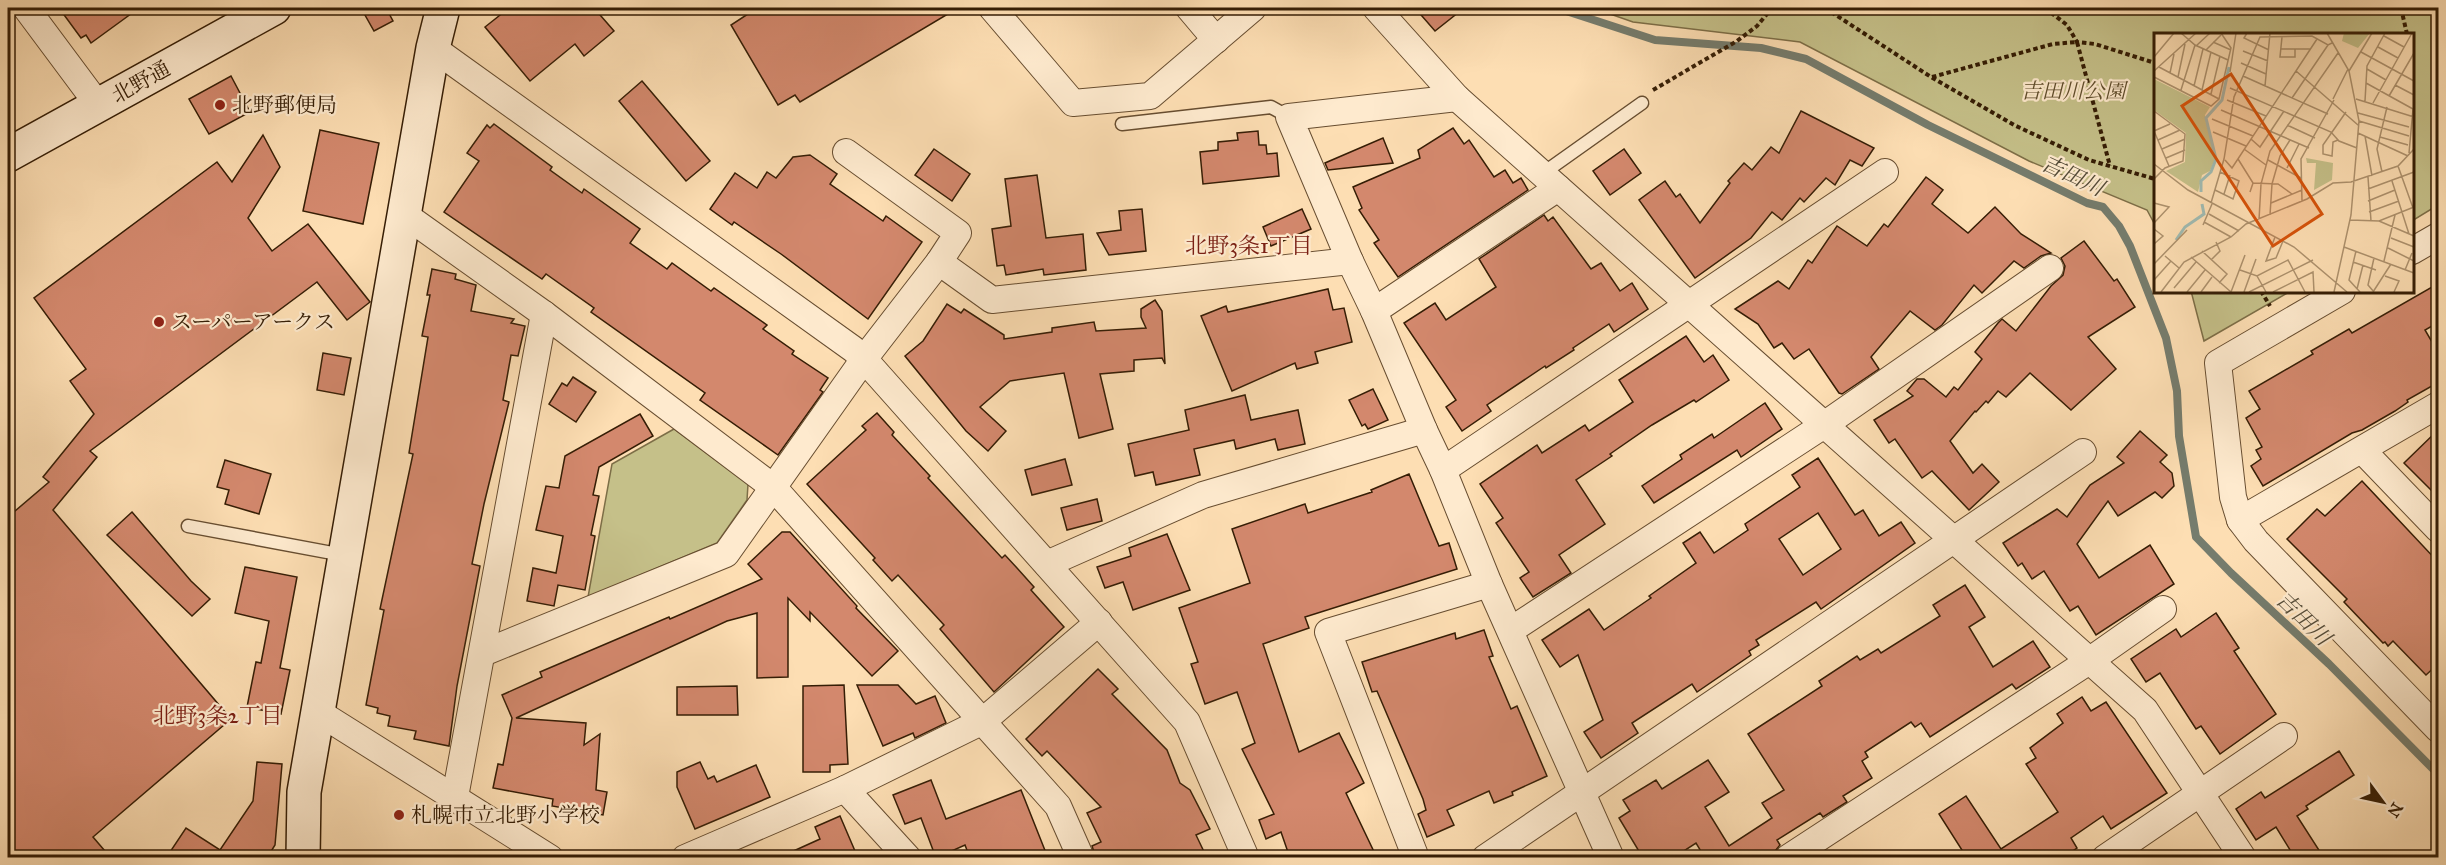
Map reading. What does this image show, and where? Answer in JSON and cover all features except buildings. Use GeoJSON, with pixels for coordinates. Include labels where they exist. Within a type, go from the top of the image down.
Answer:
{"type":"FeatureCollection","features":[{"type":"Feature","properties":{"kind":"street"},"geometry":{"type":"LineString","coordinates":[[26,8],[99,106]]}},
{"type":"Feature","properties":{"kind":"street"},"geometry":{"type":"LineString","coordinates":[[303,858],[304,792],[433,48],[443,8]]}},
{"type":"Feature","properties":{"kind":"street"},"geometry":{"type":"LineString","coordinates":[[992,8],[1073,103],[1150,96],[1253,8]]}},
{"type":"Feature","properties":{"kind":"street"},"geometry":{"type":"LineString","coordinates":[[1189,8],[1216,40]]}},
{"type":"Feature","properties":{"kind":"street"},"geometry":{"type":"LineString","coordinates":[[1376,8],[1457,98],[2145,710],[2243,858]]}},
{"type":"Feature","properties":{"kind":"street","name":"北野通"},"geometry":{"type":"LineString","coordinates":[[8,155],[99,106],[261,10]]}},
{"type":"Feature","properties":{"kind":"street"},"geometry":{"type":"LineString","coordinates":[[433,48],[854,349],[1187,722],[1246,858]]}},
{"type":"Feature","properties":{"kind":"street"},"geometry":{"type":"LineString","coordinates":[[1457,98],[1289,117],[1443,470],[1489,584],[1611,858]]}},
{"type":"Feature","properties":{"kind":"street"},"geometry":{"type":"LineString","coordinates":[[483,653],[726,554],[864,359],[939,262],[958,233],[846,152]]}},
{"type":"Feature","properties":{"kind":"street"},"geometry":{"type":"LineString","coordinates":[[1443,470],[1886,172]]}},
{"type":"Feature","properties":{"kind":"street"},"geometry":{"type":"LineString","coordinates":[[1374,311],[1550,181]]}},
{"type":"Feature","properties":{"kind":"street"},"geometry":{"type":"LineString","coordinates":[[405,215],[544,314],[773,487],[1058,806],[1081,858]]}},
{"type":"Feature","properties":{"kind":"street"},"geometry":{"type":"LineString","coordinates":[[2413,250],[2439,236]]}},
{"type":"Feature","properties":{"kind":"street"},"geometry":{"type":"LineString","coordinates":[[939,262],[992,300],[1350,261]]}},
{"type":"Feature","properties":{"kind":"street"},"geometry":{"type":"LineString","coordinates":[[1511,630],[1824,425],[2050,268]]}},
{"type":"Feature","properties":{"kind":"street"},"geometry":{"type":"LineString","coordinates":[[2340,292],[2218,363],[2233,497],[2240,520],[2256,541],[2439,729]]}},
{"type":"Feature","properties":{"kind":"street"},"geometry":{"type":"LineString","coordinates":[[455,797],[544,314]]}},
{"type":"Feature","properties":{"kind":"street"},"geometry":{"type":"LineString","coordinates":[[2240,520],[2439,405]]}},
{"type":"Feature","properties":{"kind":"street"},"geometry":{"type":"LineString","coordinates":[[1047,564],[1203,495],[1424,430]]}},
{"type":"Feature","properties":{"kind":"street"},"geometry":{"type":"LineString","coordinates":[[2362,450],[2439,529]]}},
{"type":"Feature","properties":{"kind":"street"},"geometry":{"type":"LineString","coordinates":[[1485,858],[2083,452]]}},
{"type":"Feature","properties":{"kind":"street"},"geometry":{"type":"LineString","coordinates":[[1416,858],[1328,632],[1489,584]]}},
{"type":"Feature","properties":{"kind":"street"},"geometry":{"type":"LineString","coordinates":[[1788,858],[2089,661],[2163,609]]}},
{"type":"Feature","properties":{"kind":"street"},"geometry":{"type":"LineString","coordinates":[[685,858],[845,789],[983,721],[1099,622]]}},
{"type":"Feature","properties":{"kind":"street"},"geometry":{"type":"LineString","coordinates":[[318,712],[550,858]]}},
{"type":"Feature","properties":{"kind":"street"},"geometry":{"type":"LineString","coordinates":[[2105,858],[2284,736]]}},
{"type":"Feature","properties":{"kind":"street"},"geometry":{"type":"LineString","coordinates":[[845,789],[908,858]]}},
{"type":"Feature","properties":{"kind":"lane"},"geometry":{"type":"LineString","coordinates":[[1550,181],[1642,103]]}},
{"type":"Feature","properties":{"kind":"lane"},"geometry":{"type":"LineString","coordinates":[[1122,124],[1271,107],[1289,117]]}},
{"type":"Feature","properties":{"kind":"lane"},"geometry":{"type":"LineString","coordinates":[[188,526],[346,556]]}},
{"type":"Feature","properties":{"kind":"path"},"geometry":{"type":"LineString","coordinates":[[1642,103],[1651,91],[1737,41],[1757,26],[1772,8]]}},
{"type":"Feature","properties":{"kind":"path"},"geometry":{"type":"LineString","coordinates":[[1825,8],[1931,77],[2014,125],[2069,152],[2154,179]]}},
{"type":"Feature","properties":{"kind":"path"},"geometry":{"type":"LineString","coordinates":[[2045,8],[2067,25],[2078,42],[2110,166]]}},
{"type":"Feature","properties":{"kind":"path"},"geometry":{"type":"LineString","coordinates":[[2401,8],[2408,33]]}},
{"type":"Feature","properties":{"kind":"path"},"geometry":{"type":"LineString","coordinates":[[1931,77],[2053,44],[2078,42],[2095,44],[2154,63]]}},
{"type":"Feature","properties":{"kind":"green space","name":"吉田川公園"},"geometry":{"type":"Polygon","coordinates":[[[1593,8],[2438,8],[2438,205],[2413,220],[2413,33],[2154,33],[2154,223],[2147,210],[2029,161],[1800,42],[1633,22],[1593,8]]]}},
{"type":"Feature","properties":{"kind":"green space"},"geometry":{"type":"Polygon","coordinates":[[[2191,292],[2289,292],[2204,341],[2191,292]]]}},
{"type":"Feature","properties":{"kind":"green space"},"geometry":{"type":"Polygon","coordinates":[[[674,429],[748,484],[747,500],[717,543],[588,597],[612,464],[674,429]]]}},
{"type":"Feature","properties":{"kind":"waterway","name":"吉田川"},"geometry":{"type":"LineString","coordinates":[[1557,8],[1655,40],[1761,48],[1806,59],[1928,125],[2087,203],[2103,207],[2119,226],[2130,246],[2166,338],[2177,391],[2179,436],[2196,537],[2231,573],[2329,664],[2438,774]]}},
{"type":"Feature","properties":{"kind":"place","name":"北野郵便局"},"geometry":{"type":"Point","coordinates":[220,105]}},
{"type":"Feature","properties":{"kind":"place","name":"スーパーアークス"},"geometry":{"type":"Point","coordinates":[159,322]}},
{"type":"Feature","properties":{"kind":"place","name":"札幌市立北野小学校"},"geometry":{"type":"Point","coordinates":[399,815]}},
{"type":"Feature","properties":{"kind":"district","name":"北野3条1丁目"},"geometry":{"type":"Point","coordinates":[1249,245]}},
{"type":"Feature","properties":{"kind":"district","name":"北野3条2丁目"},"geometry":{"type":"Point","coordinates":[218,715]}}]}
